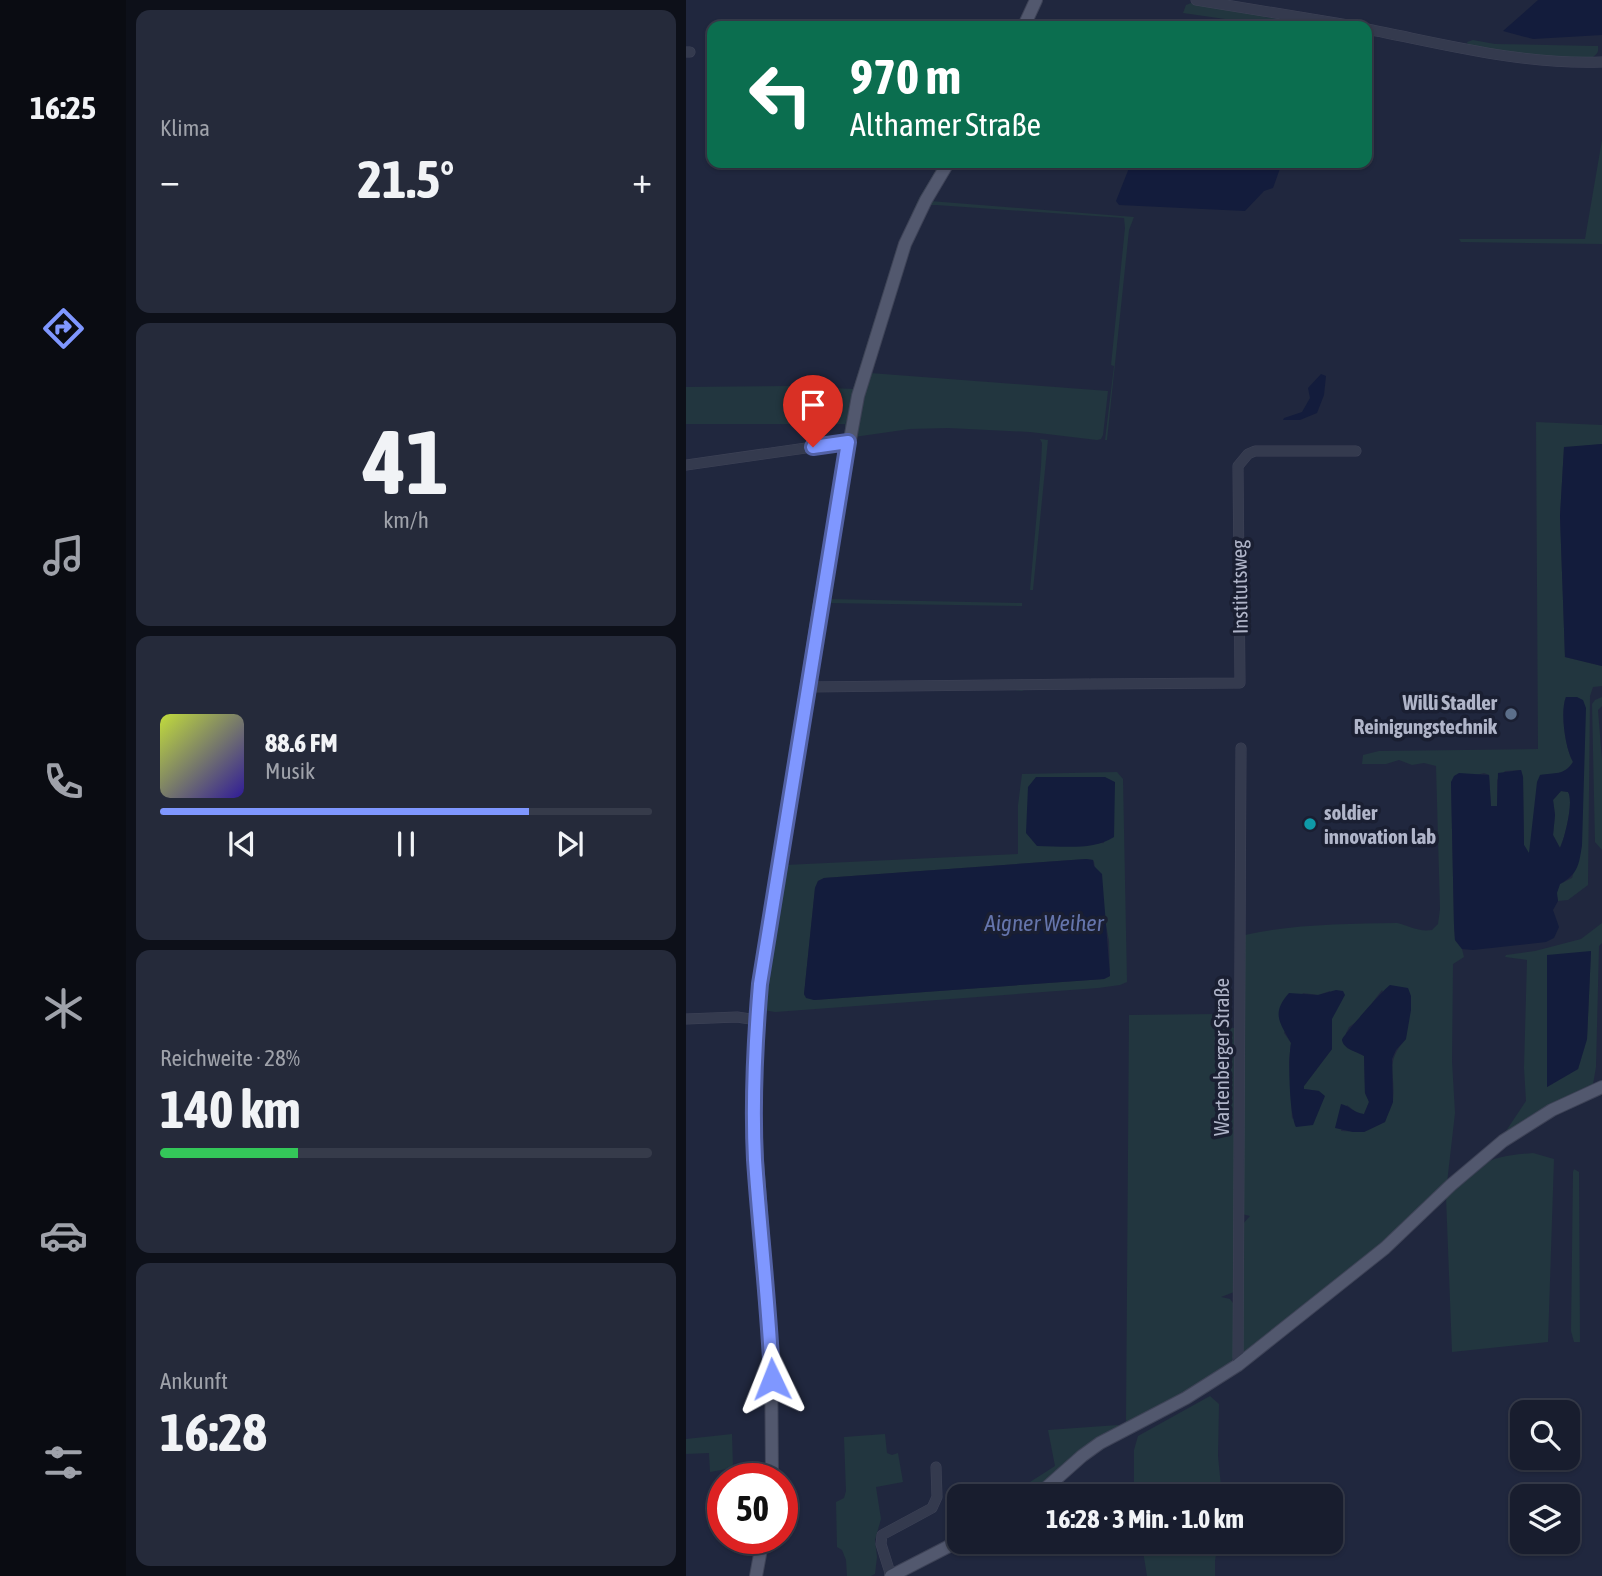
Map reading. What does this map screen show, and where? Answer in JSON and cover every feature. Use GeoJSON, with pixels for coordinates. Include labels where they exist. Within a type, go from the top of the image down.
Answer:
{"type":"FeatureCollection","features":[{"type":"Feature","properties":{"kind":"main road"},"geometry":{"type":"LineString","coordinates":[[1026,21],[1030,0]]}},
{"type":"Feature","properties":{"kind":"main road"},"geometry":{"type":"LineString","coordinates":[[1026,21],[1036,0]]}},
{"type":"Feature","properties":{"kind":"main road"},"geometry":{"type":"LineString","coordinates":[[772,1463],[772,1379],[755,1161],[754,1090],[760,984],[848,442],[867,363],[905,244],[945,168]]}},
{"type":"Feature","properties":{"kind":"main road"},"geometry":{"type":"LineString","coordinates":[[1050,1484],[1101,1443],[1186,1398],[1238,1365],[1385,1248],[1451,1185],[1503,1141],[1552,1110],[1602,1087]]}},
{"type":"Feature","properties":{"kind":"main road"},"geometry":{"type":"LineString","coordinates":[[891,1576],[947,1547]]}},
{"type":"Feature","properties":{"kind":"main road"},"geometry":{"type":"LineString","coordinates":[[756,1576],[760,1554]]}},
{"type":"Feature","properties":{"kind":"street"},"geometry":{"type":"LineString","coordinates":[[1196,0],[1323,21]]}},
{"type":"Feature","properties":{"kind":"street"},"geometry":{"type":"LineString","coordinates":[[1372,30],[1502,55],[1559,62],[1602,62]]}},
{"type":"Feature","properties":{"kind":"street"},"geometry":{"type":"LineString","coordinates":[[686,465],[848,442]]}},
{"type":"Feature","properties":{"kind":"street","name":"Institutsweg"},"geometry":{"type":"LineString","coordinates":[[807,687],[1240,683],[1238,466],[1248,454],[1255,451],[1356,451]]}},
{"type":"Feature","properties":{"kind":"street","name":"Wartenberger Straße"},"geometry":{"type":"LineString","coordinates":[[1238,1365],[1241,748]]}},
{"type":"Feature","properties":{"kind":"street"},"geometry":{"type":"LineString","coordinates":[[686,1019],[737,1017],[757,1020]]}},
{"type":"Feature","properties":{"kind":"street"},"geometry":{"type":"LineString","coordinates":[[891,1576],[881,1544],[882,1535],[932,1508],[937,1497],[936,1467]]}},
{"type":"Feature","properties":{"kind":"shaded area"},"geometry":{"type":"Polygon","coordinates":[[[1191,3],[1262,13],[1265,17],[1295,21],[1239,21],[1183,13],[1186,5],[1191,3]]]}},
{"type":"Feature","properties":{"kind":"shaded area"},"geometry":{"type":"Polygon","coordinates":[[[1473,40],[1495,44],[1598,46],[1598,51],[1592,58],[1540,57],[1468,45],[1467,42],[1473,40]]]}},
{"type":"Feature","properties":{"kind":"shaded area"},"geometry":{"type":"Polygon","coordinates":[[[1602,140],[1602,244],[1461,242],[1459,239],[1585,239],[1602,140]]]}},
{"type":"Feature","properties":{"kind":"shaded area"},"geometry":{"type":"Polygon","coordinates":[[[937,168],[941,168],[913,217],[845,438],[845,424],[686,424],[686,387],[792,386],[853,389],[898,244],[919,198],[937,168]]]}},
{"type":"Feature","properties":{"kind":"shaded area"},"geometry":{"type":"Polygon","coordinates":[[[930,201],[1134,217],[1129,230],[1107,440],[1124,218],[936,205],[930,205],[906,255],[870,373],[1108,391],[1103,435],[1097,440],[1030,432],[948,428],[910,429],[854,437],[858,410],[902,261],[930,201]]]}},
{"type":"Feature","properties":{"kind":"shaded area"},"geometry":{"type":"Polygon","coordinates":[[[1536,422],[1602,425],[1602,444],[1564,448],[1560,516],[1565,657],[1602,666],[1602,686],[1593,687],[1590,696],[1588,885],[1568,900],[1558,901],[1556,893],[1560,884],[1572,878],[1582,845],[1566,697],[1563,711],[1564,730],[1573,762],[1563,772],[1549,774],[1529,854],[1524,845],[1521,770],[1505,771],[1497,780],[1497,806],[1491,806],[1489,775],[1484,773],[1451,782],[1455,940],[1464,957],[1453,964],[1452,1061],[1455,1113],[1447,1183],[1395,1234],[1246,1353],[1241,1350],[1242,1225],[1250,1216],[1242,1214],[1245,935],[1301,927],[1359,924],[1397,923],[1432,930],[1438,924],[1440,909],[1436,766],[1424,763],[1412,765],[1399,760],[1386,764],[1362,764],[1363,755],[1379,751],[1538,749],[1536,422]],[[1382,990],[1346,1033],[1347,1048],[1364,1056],[1365,1093],[1369,1102],[1364,1114],[1358,1114],[1347,1105],[1341,1131],[1364,1132],[1385,1122],[1392,1103],[1393,1062],[1399,1047],[1406,1039],[1382,990]],[[1330,991],[1318,995],[1303,993],[1284,1033],[1291,1043],[1289,1061],[1292,1119],[1319,1091],[1304,1089],[1304,1086],[1332,1049],[1330,991]]]}},
{"type":"Feature","properties":{"kind":"shaded area"},"geometry":{"type":"Polygon","coordinates":[[[1040,439],[1048,440],[1033,590],[1030,590],[1041,466],[1040,439]]]}},
{"type":"Feature","properties":{"kind":"shaded area"},"geometry":{"type":"Polygon","coordinates":[[[853,446],[828,599],[1022,603],[1022,606],[827,603],[815,681],[813,675],[853,446]]]}},
{"type":"Feature","properties":{"kind":"shaded area"},"geometry":{"type":"Polygon","coordinates":[[[983,689],[815,692],[812,697],[785,865],[1018,854],[1018,805],[1022,774],[1117,772],[1123,779],[1127,982],[1098,988],[775,1012],[763,1010],[763,987],[810,694],[813,691],[983,689]],[[1036,777],[1037,846],[1104,843],[1105,777],[1036,777]],[[1086,859],[824,878],[818,881],[815,888],[804,995],[814,1000],[1104,979],[1110,976],[1109,941],[1094,862],[1086,859]]]}},
{"type":"Feature","properties":{"kind":"shaded area"},"geometry":{"type":"Polygon","coordinates":[[[1602,697],[1602,706],[1598,710],[1602,760],[1602,850],[1595,842],[1592,704],[1602,697]]]}},
{"type":"Feature","properties":{"kind":"shaded area"},"geometry":{"type":"Polygon","coordinates":[[[1561,791],[1568,792],[1570,803],[1560,848],[1553,835],[1553,800],[1561,791]]]}},
{"type":"Feature","properties":{"kind":"shaded area"},"geometry":{"type":"Polygon","coordinates":[[[1602,923],[1593,1084],[1569,1095],[1502,1137],[1526,1101],[1524,1068],[1527,960],[1505,957],[1581,939],[1602,923]],[[1591,952],[1547,956],[1547,1087],[1578,1069],[1587,1039],[1591,952]]]}},
{"type":"Feature","properties":{"kind":"shaded area"},"geometry":{"type":"Polygon","coordinates":[[[1217,1014],[1217,1028],[1237,1028],[1234,1292],[1221,1297],[1230,1299],[1233,1303],[1234,1353],[1222,1372],[1126,1424],[1129,1015],[1217,1014]]]}},
{"type":"Feature","properties":{"kind":"shaded area"},"geometry":{"type":"Polygon","coordinates":[[[1533,1153],[1554,1159],[1548,1342],[1452,1352],[1446,1197],[1484,1164],[1503,1157],[1533,1153]]]}},
{"type":"Feature","properties":{"kind":"shaded area"},"geometry":{"type":"Polygon","coordinates":[[[1574,1169],[1579,1172],[1580,1342],[1574,1342],[1571,1331],[1574,1169]]]}},
{"type":"Feature","properties":{"kind":"shaded area"},"geometry":{"type":"Polygon","coordinates":[[[1210,1396],[1219,1404],[1218,1456],[1221,1484],[1134,1484],[1134,1450],[1138,1436],[1210,1396]]]}},
{"type":"Feature","properties":{"kind":"shaded area"},"geometry":{"type":"Polygon","coordinates":[[[1118,1425],[1118,1429],[1047,1484],[1027,1484],[1055,1466],[1048,1430],[1118,1425]]]}},
{"type":"Feature","properties":{"kind":"shaded area"},"geometry":{"type":"Polygon","coordinates":[[[732,1434],[733,1463],[710,1463],[709,1453],[686,1454],[686,1439],[732,1434]]]}},
{"type":"Feature","properties":{"kind":"shaded area"},"geometry":{"type":"Polygon","coordinates":[[[885,1434],[887,1453],[898,1453],[903,1482],[876,1487],[881,1519],[875,1540],[875,1574],[847,1576],[846,1560],[842,1550],[837,1547],[836,1502],[844,1498],[846,1491],[844,1437],[885,1434]]]}},
{"type":"Feature","properties":{"kind":"shaded area"},"geometry":{"type":"Polygon","coordinates":[[[1143,1554],[1216,1554],[1215,1576],[1147,1576],[1143,1554]]]}},
{"type":"Feature","properties":{"kind":"water"},"geometry":{"type":"Polygon","coordinates":[[[1538,0],[1602,0],[1602,35],[1533,39],[1503,31],[1538,0]]]}},
{"type":"Feature","properties":{"kind":"water"},"geometry":{"type":"Polygon","coordinates":[[[1129,168],[1280,168],[1273,188],[1264,191],[1245,211],[1119,205],[1116,201],[1129,168]]]}},
{"type":"Feature","properties":{"kind":"water"},"geometry":{"type":"Polygon","coordinates":[[[1321,374],[1326,376],[1324,395],[1317,413],[1300,420],[1283,420],[1302,412],[1310,398],[1308,388],[1321,374]]]}},
{"type":"Feature","properties":{"kind":"water"},"geometry":{"type":"Polygon","coordinates":[[[1602,444],[1602,666],[1565,657],[1560,516],[1564,447],[1602,444]]]}},
{"type":"Feature","properties":{"kind":"water"},"geometry":{"type":"Polygon","coordinates":[[[1566,697],[1577,697],[1583,700],[1586,708],[1582,845],[1577,868],[1560,884],[1557,893],[1558,901],[1553,910],[1559,927],[1554,938],[1546,942],[1462,949],[1455,940],[1454,925],[1451,782],[1459,773],[1489,775],[1491,806],[1497,806],[1498,773],[1521,770],[1524,845],[1529,853],[1540,775],[1559,773],[1573,762],[1564,730],[1566,697]],[[1561,791],[1553,800],[1553,835],[1560,848],[1569,811],[1568,792],[1561,791]]]}},
{"type":"Feature","properties":{"kind":"water"},"geometry":{"type":"Polygon","coordinates":[[[1036,777],[1105,777],[1115,782],[1114,837],[1087,846],[1037,846],[1026,833],[1028,787],[1036,777]]]}},
{"type":"Feature","properties":{"kind":"water","name":"Aigner Weiher"},"geometry":{"type":"Polygon","coordinates":[[[1093,860],[1094,866],[1102,874],[1110,976],[1104,979],[814,1000],[806,998],[804,994],[815,888],[818,881],[824,878],[1093,860]]]}},
{"type":"Feature","properties":{"kind":"water"},"geometry":{"type":"Polygon","coordinates":[[[1591,951],[1587,1039],[1578,1069],[1547,1087],[1547,955],[1591,951]]]}},
{"type":"Feature","properties":{"kind":"water"},"geometry":{"type":"Polygon","coordinates":[[[1390,985],[1408,988],[1411,996],[1406,1039],[1392,1059],[1393,1102],[1385,1122],[1364,1132],[1335,1128],[1341,1104],[1364,1114],[1369,1102],[1365,1093],[1364,1056],[1348,1048],[1342,1040],[1390,985]]]}},
{"type":"Feature","properties":{"kind":"water"},"geometry":{"type":"Polygon","coordinates":[[[1343,991],[1345,995],[1332,1019],[1332,1049],[1304,1086],[1304,1089],[1319,1091],[1325,1096],[1313,1125],[1296,1127],[1290,1086],[1291,1043],[1279,1019],[1280,1007],[1289,993],[1318,995],[1343,991]]]}},
{"type":"Feature","properties":{"kind":"place","name":"Willi Stadler Reinigungstechnik"},"geometry":{"type":"Point","coordinates":[1511,714]}},
{"type":"Feature","properties":{"kind":"place","name":"soldier innovation lab"},"geometry":{"type":"Point","coordinates":[1310,824]}},
{"type":"Feature","properties":{"kind":"route"},"geometry":{"type":"LineString","coordinates":[[772,1379],[754,1142],[757,1020],[760,984],[812,653],[848,442],[813,447]]}}]}
